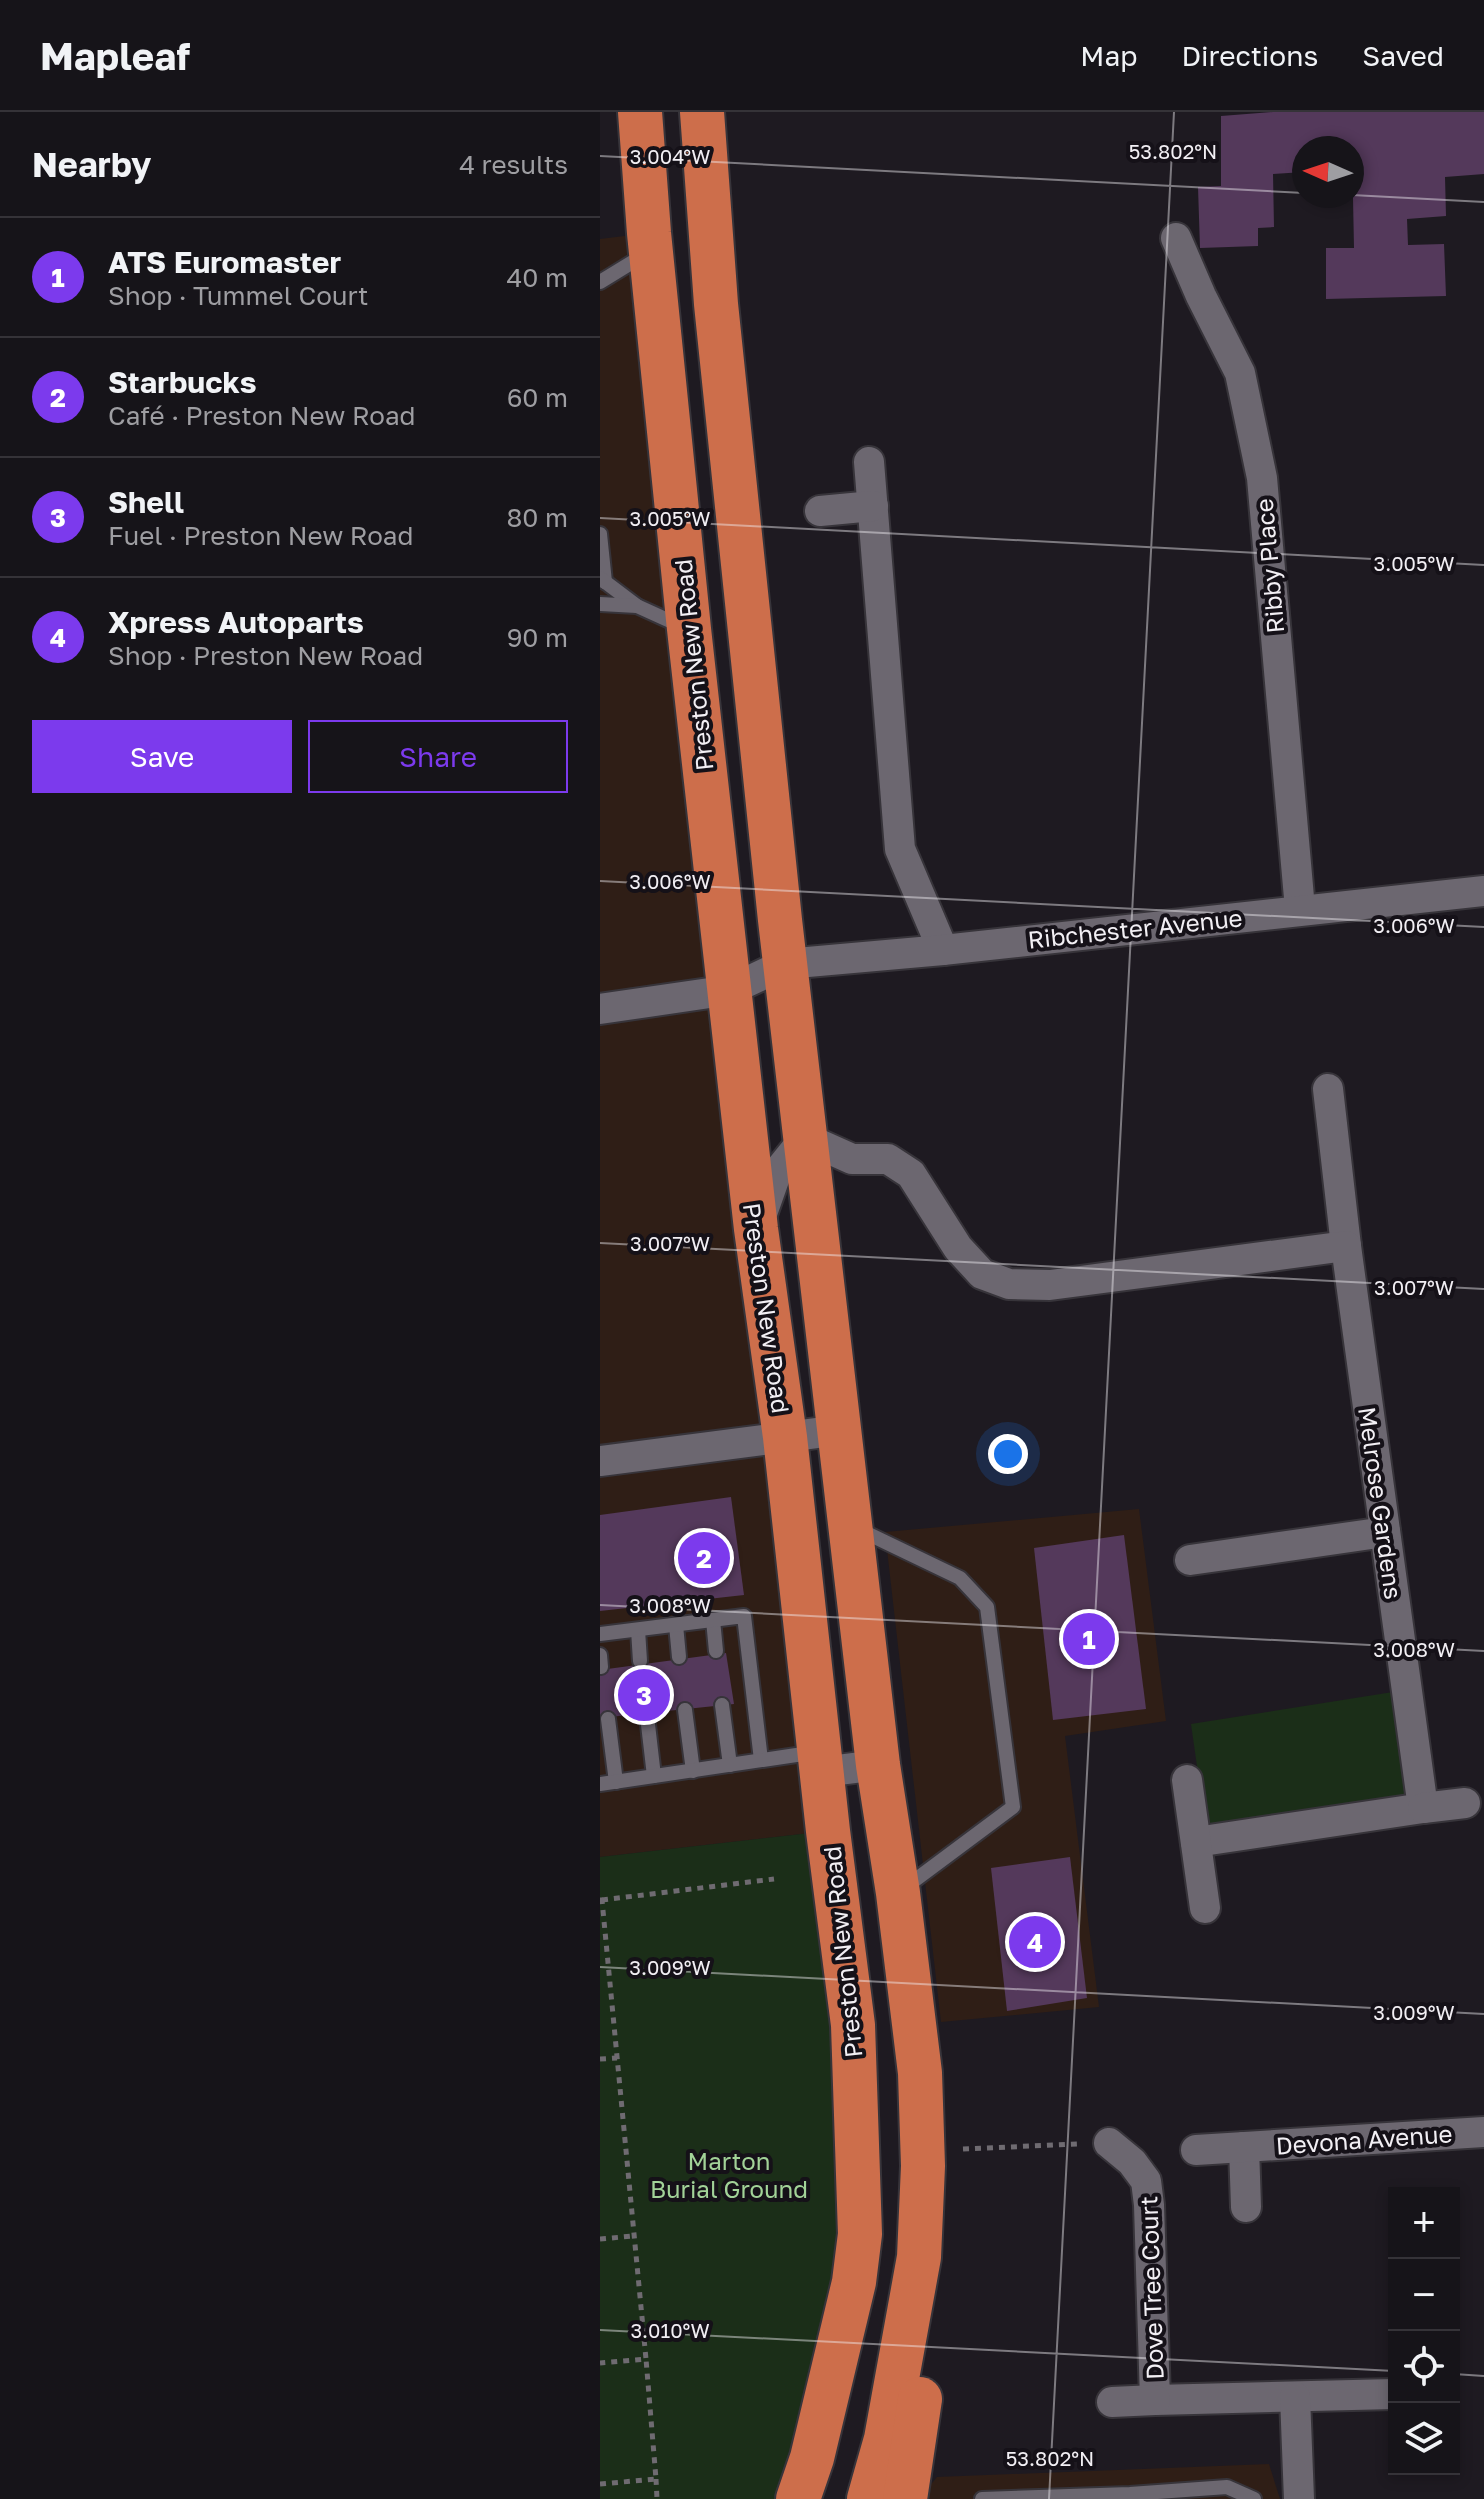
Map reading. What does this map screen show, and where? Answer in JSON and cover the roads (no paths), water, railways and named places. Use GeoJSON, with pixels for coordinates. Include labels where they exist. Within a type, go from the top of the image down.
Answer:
{"type":"FeatureCollection","features":[{"type":"Feature","properties":{"kind":"highway","name":"Preston New Road"},"geometry":{"type":"LineString","coordinates":[[640,112],[689,629],[745,1132],[785,1437],[853,2025],[860,2234],[843,2336],[812,2458],[798,2499]]}},
{"type":"Feature","properties":{"kind":"highway"},"geometry":{"type":"LineString","coordinates":[[702,112],[716,304],[785,964],[878,1765],[898,1893],[920,2073],[931,2273],[929,2328],[905,2499]]}},
{"type":"Feature","properties":{"kind":"highway"},"geometry":{"type":"LineString","coordinates":[[842,2499],[875,2478],[886,2439],[919,2257],[923,2158]]}},
{"type":"Feature","properties":{"kind":"street","name":"Ribby Place"},"geometry":{"type":"LineString","coordinates":[[1176,238],[1240,373],[1262,478],[1300,909]]}},
{"type":"Feature","properties":{"kind":"street"},"geometry":{"type":"LineString","coordinates":[[869,462],[900,849],[943,950]]}},
{"type":"Feature","properties":{"kind":"street"},"geometry":{"type":"LineString","coordinates":[[820,511],[873,506]]}},
{"type":"Feature","properties":{"kind":"street","name":"Ribchester Avenue"},"geometry":{"type":"LineString","coordinates":[[785,964],[943,950],[1484,891]]}},
{"type":"Feature","properties":{"kind":"street"},"geometry":{"type":"LineString","coordinates":[[603,1003],[730,990],[785,964]]}},
{"type":"Feature","properties":{"kind":"street","name":"Melrose Gardens"},"geometry":{"type":"LineString","coordinates":[[1328,1089],[1346,1246],[1423,1808]]}},
{"type":"Feature","properties":{"kind":"street"},"geometry":{"type":"LineString","coordinates":[[745,1132],[776,1174],[813,1199],[852,1159]]}},
{"type":"Feature","properties":{"kind":"street"},"geometry":{"type":"LineString","coordinates":[[756,1229],[776,1174],[805,1138],[852,1159],[888,1159],[911,1174],[958,1248],[982,1274],[1009,1284],[1050,1285],[1346,1246]]}},
{"type":"Feature","properties":{"kind":"street"},"geometry":{"type":"LineString","coordinates":[[600,1461],[840,1430]]}},
{"type":"Feature","properties":{"kind":"street"},"geometry":{"type":"LineString","coordinates":[[1190,1560],[1385,1532]]}},
{"type":"Feature","properties":{"kind":"street"},"geometry":{"type":"LineString","coordinates":[[822,1772],[878,1765]]}},
{"type":"Feature","properties":{"kind":"street"},"geometry":{"type":"LineString","coordinates":[[1187,1780],[1205,1908]]}},
{"type":"Feature","properties":{"kind":"street"},"geometry":{"type":"LineString","coordinates":[[1196,1842],[1465,1803]]}},
{"type":"Feature","properties":{"kind":"street","name":"Devona Avenue"},"geometry":{"type":"LineString","coordinates":[[1196,2150],[1484,2132]]}},
{"type":"Feature","properties":{"kind":"street","name":"Dove Tree Court"},"geometry":{"type":"LineString","coordinates":[[1109,2143],[1132,2162],[1146,2181],[1155,2400]]}},
{"type":"Feature","properties":{"kind":"street","name":"Devona Avenue"},"geometry":{"type":"LineString","coordinates":[[1244,2147],[1246,2207]]}},
{"type":"Feature","properties":{"kind":"street","name":"Dove Tree Court"},"geometry":{"type":"LineString","coordinates":[[1112,2402],[1388,2394]]}},
{"type":"Feature","properties":{"kind":"street"},"geometry":{"type":"LineString","coordinates":[[1295,2397],[1299,2499]]}},
{"type":"Feature","properties":{"kind":"lane"},"geometry":{"type":"LineString","coordinates":[[600,282],[651,250]]}},
{"type":"Feature","properties":{"kind":"lane"},"geometry":{"type":"LineString","coordinates":[[600,534],[602,580],[637,606],[689,629]]}},
{"type":"Feature","properties":{"kind":"lane"},"geometry":{"type":"LineString","coordinates":[[600,604],[637,606]]}},
{"type":"Feature","properties":{"kind":"lane"},"geometry":{"type":"LineString","coordinates":[[851,1525],[960,1578],[987,1607],[1009,1767],[1013,1807],[898,1893]]}},
{"type":"Feature","properties":{"kind":"lane"},"geometry":{"type":"LineString","coordinates":[[600,1634],[744,1616],[761,1760]]}},
{"type":"Feature","properties":{"kind":"lane"},"geometry":{"type":"LineString","coordinates":[[713,1620],[716,1651]]}},
{"type":"Feature","properties":{"kind":"lane"},"geometry":{"type":"LineString","coordinates":[[676,1625],[679,1657]]}},
{"type":"Feature","properties":{"kind":"lane"},"geometry":{"type":"LineString","coordinates":[[638,1630],[640,1661]]}},
{"type":"Feature","properties":{"kind":"lane"},"geometry":{"type":"LineString","coordinates":[[722,1705],[730,1765]]}},
{"type":"Feature","properties":{"kind":"lane"},"geometry":{"type":"LineString","coordinates":[[685,1710],[693,1771]]}},
{"type":"Feature","properties":{"kind":"lane"},"geometry":{"type":"LineString","coordinates":[[647,1716],[654,1776]]}},
{"type":"Feature","properties":{"kind":"lane"},"geometry":{"type":"LineString","coordinates":[[608,1719],[616,1782]]}},
{"type":"Feature","properties":{"kind":"lane"},"geometry":{"type":"LineString","coordinates":[[600,1784],[803,1754],[822,1772]]}},
{"type":"Feature","properties":{"kind":"lane"},"geometry":{"type":"LineString","coordinates":[[982,2499],[1199,2494],[1227,2487],[1254,2499]]}},
{"type":"Feature","properties":{"kind":"place","name":"Starbucks"},"geometry":{"type":"Point","coordinates":[704,1558]}},
{"type":"Feature","properties":{"kind":"place","name":"ATS Euromaster"},"geometry":{"type":"Point","coordinates":[1089,1639]}},
{"type":"Feature","properties":{"kind":"place","name":"Shell"},"geometry":{"type":"Point","coordinates":[644,1695]}},
{"type":"Feature","properties":{"kind":"place","name":"Xpress Autoparts"},"geometry":{"type":"Point","coordinates":[1035,1942]}},
{"type":"Feature","properties":{"kind":"park label","name":"Marton Burial Ground"},"geometry":{"type":"Point","coordinates":[729,2174]}}]}
